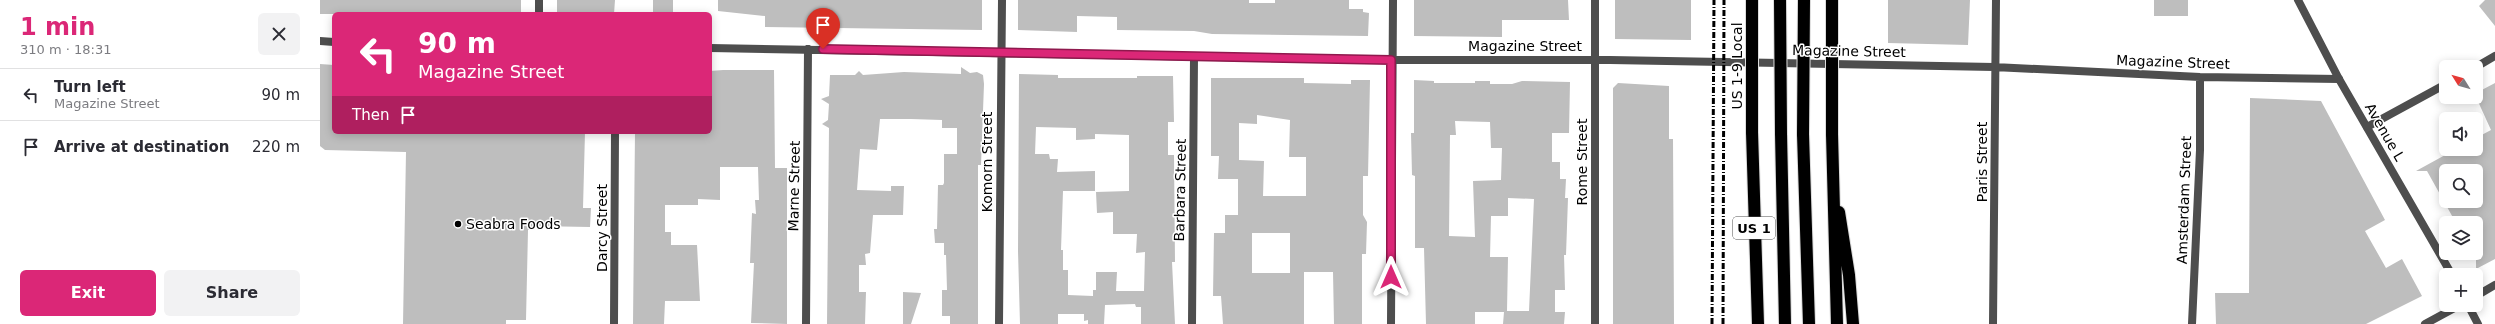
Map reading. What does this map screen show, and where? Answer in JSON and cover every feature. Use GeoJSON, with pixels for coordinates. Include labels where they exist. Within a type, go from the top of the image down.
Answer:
{"type":"FeatureCollection","features":[{"type":"Feature","properties":{"kind":"highway","name":"US 1-9 Local"},"geometry":{"type":"LineString","coordinates":[[1752,0],[1752,132],[1758,324]]}},
{"type":"Feature","properties":{"kind":"highway"},"geometry":{"type":"LineString","coordinates":[[1780,0],[1785,324]]}},
{"type":"Feature","properties":{"kind":"highway"},"geometry":{"type":"LineString","coordinates":[[1804,0],[1803,134],[1809,324]]}},
{"type":"Feature","properties":{"kind":"highway"},"geometry":{"type":"LineString","coordinates":[[1832,0],[1832,134],[1837,324]]}},
{"type":"Feature","properties":{"kind":"highway"},"geometry":{"type":"LineString","coordinates":[[1833,179],[1849,275],[1853,324]]}},
{"type":"Feature","properties":{"kind":"street"},"geometry":{"type":"LineString","coordinates":[[539,12],[540,0]]}},
{"type":"Feature","properties":{"kind":"street","name":"Komorn Street"},"geometry":{"type":"LineString","coordinates":[[999,324],[1002,0]]}},
{"type":"Feature","properties":{"kind":"street"},"geometry":{"type":"LineString","coordinates":[[1391,324],[1391,60],[1393,0]]}},
{"type":"Feature","properties":{"kind":"street","name":"Rome Street"},"geometry":{"type":"LineString","coordinates":[[1595,0],[1595,324]]}},
{"type":"Feature","properties":{"kind":"street","name":"Paris Street"},"geometry":{"type":"LineString","coordinates":[[1993,324],[1994,67],[1996,0]]}},
{"type":"Feature","properties":{"kind":"street","name":"Avenue L"},"geometry":{"type":"LineString","coordinates":[[2298,0],[2339,79],[2448,268]]}},
{"type":"Feature","properties":{"kind":"street"},"geometry":{"type":"LineString","coordinates":[[320,41],[332,42]]}},
{"type":"Feature","properties":{"kind":"street","name":"Magazine Street"},"geometry":{"type":"LineString","coordinates":[[712,48],[1391,60],[1594,59],[1994,67],[2200,77],[2339,79]]}},
{"type":"Feature","properties":{"kind":"street","name":"Marne Street"},"geometry":{"type":"LineString","coordinates":[[806,324],[808,49]]}},
{"type":"Feature","properties":{"kind":"street"},"geometry":{"type":"LineString","coordinates":[[2483,63],[2495,56]]}},
{"type":"Feature","properties":{"kind":"street","name":"Barbara Street"},"geometry":{"type":"LineString","coordinates":[[1192,324],[1194,57]]}},
{"type":"Feature","properties":{"kind":"street","name":"Amsterdam Street"},"geometry":{"type":"LineString","coordinates":[[2192,324],[2200,150],[2200,77]]}},
{"type":"Feature","properties":{"kind":"street"},"geometry":{"type":"LineString","coordinates":[[2368,127],[2439,88]]}},
{"type":"Feature","properties":{"kind":"street","name":"Darcy Street"},"geometry":{"type":"LineString","coordinates":[[614,324],[615,134]]}},
{"type":"Feature","properties":{"kind":"street"},"geometry":{"type":"LineString","coordinates":[[2483,292],[2495,285]]}},
{"type":"Feature","properties":{"kind":"street"},"geometry":{"type":"LineString","coordinates":[[2425,324],[2447,312]]}},
{"type":"Feature","properties":{"kind":"street"},"geometry":{"type":"LineString","coordinates":[[2472,312],[2478,324]]}},
{"type":"Feature","properties":{"kind":"building"},"geometry":{"type":"Polygon","coordinates":[[[320,0],[521,0],[521,12],[332,12],[332,14],[320,14],[320,0]]]}},
{"type":"Feature","properties":{"kind":"building"},"geometry":{"type":"Polygon","coordinates":[[[557,0],[615,0],[614,12],[557,12],[557,0]]]}},
{"type":"Feature","properties":{"kind":"building"},"geometry":{"type":"Polygon","coordinates":[[[653,0],[673,0],[673,12],[653,12],[653,0]]]}},
{"type":"Feature","properties":{"kind":"building"},"geometry":{"type":"Polygon","coordinates":[[[718,0],[982,0],[982,30],[765,27],[765,16],[718,11],[718,0]]]}},
{"type":"Feature","properties":{"kind":"building"},"geometry":{"type":"Polygon","coordinates":[[[1018,0],[1249,0],[1249,3],[1275,3],[1275,0],[1349,0],[1349,9],[1363,9],[1363,12],[1369,13],[1368,36],[1212,34],[1194,31],[1117,30],[1117,17],[1077,16],[1077,32],[1018,30],[1018,0]]]}},
{"type":"Feature","properties":{"kind":"building"},"geometry":{"type":"Polygon","coordinates":[[[1414,0],[1568,0],[1569,20],[1502,20],[1502,37],[1414,36],[1414,0]]]}},
{"type":"Feature","properties":{"kind":"building"},"geometry":{"type":"Polygon","coordinates":[[[1615,0],[1691,0],[1691,40],[1615,39],[1615,0]]]}},
{"type":"Feature","properties":{"kind":"building"},"geometry":{"type":"Polygon","coordinates":[[[1888,0],[1970,0],[1968,45],[1888,43],[1888,0]]]}},
{"type":"Feature","properties":{"kind":"building"},"geometry":{"type":"Polygon","coordinates":[[[2154,0],[2188,0],[2188,16],[2154,16],[2154,0]]]}},
{"type":"Feature","properties":{"kind":"building"},"geometry":{"type":"Polygon","coordinates":[[[2485,0],[2495,0],[2495,26],[2479,6],[2485,0]]]}},
{"type":"Feature","properties":{"kind":"building"},"geometry":{"type":"Polygon","coordinates":[[[320,64],[332,65],[332,134],[585,134],[583,208],[591,208],[590,227],[535,226],[534,230],[528,230],[526,320],[506,320],[506,324],[403,324],[406,152],[325,150],[320,146],[320,64]]]}},
{"type":"Feature","properties":{"kind":"building"},"geometry":{"type":"Polygon","coordinates":[[[961,67],[970,73],[977,72],[983,75],[984,84],[981,165],[978,165],[978,324],[950,324],[950,316],[942,316],[942,290],[947,290],[946,255],[944,255],[944,243],[935,243],[934,229],[937,229],[938,185],[943,185],[944,183],[944,154],[957,154],[957,128],[942,128],[942,120],[880,119],[877,150],[860,149],[857,190],[891,191],[891,186],[904,186],[903,215],[873,215],[870,253],[865,254],[866,265],[859,265],[859,292],[866,292],[865,324],[827,324],[829,128],[822,124],[828,120],[829,104],[821,99],[829,96],[830,75],[855,75],[859,71],[863,75],[904,72],[961,74],[961,67]]]}},
{"type":"Feature","properties":{"kind":"building"},"geometry":{"type":"Polygon","coordinates":[[[774,70],[775,168],[787,168],[787,324],[751,323],[754,263],[750,263],[752,213],[756,214],[755,200],[759,200],[758,167],[720,167],[720,200],[698,199],[698,205],[665,205],[665,232],[671,232],[671,245],[697,245],[700,301],[665,301],[664,324],[633,324],[635,134],[712,134],[712,71],[774,70]]]}},
{"type":"Feature","properties":{"kind":"building"},"geometry":{"type":"Polygon","coordinates":[[[1019,74],[1058,75],[1058,78],[1137,78],[1137,76],[1173,76],[1174,122],[1168,122],[1168,155],[1174,155],[1175,262],[1172,262],[1175,324],[1141,324],[1141,307],[1136,307],[1135,304],[1105,305],[1104,324],[1088,324],[1088,320],[1084,321],[1084,314],[1058,314],[1058,324],[1020,324],[1018,251],[1019,74]],[[1036,127],[1035,154],[1049,154],[1050,159],[1058,159],[1057,172],[1095,171],[1095,191],[1063,191],[1061,250],[1063,250],[1063,270],[1068,270],[1068,295],[1093,296],[1093,290],[1096,290],[1096,272],[1117,272],[1116,291],[1144,291],[1145,252],[1136,253],[1137,234],[1113,234],[1113,212],[1097,213],[1096,192],[1129,191],[1129,135],[1095,134],[1095,139],[1076,140],[1076,128],[1036,127]]]}},
{"type":"Feature","properties":{"kind":"building"},"geometry":{"type":"Polygon","coordinates":[[[1211,78],[1304,78],[1304,83],[1351,84],[1351,80],[1370,80],[1368,176],[1363,176],[1363,215],[1367,222],[1366,254],[1362,254],[1362,324],[1334,324],[1333,272],[1304,272],[1304,324],[1223,324],[1221,296],[1213,296],[1214,233],[1225,233],[1225,215],[1238,215],[1238,179],[1218,179],[1219,156],[1211,156],[1211,78]],[[1257,115],[1257,124],[1239,123],[1239,160],[1264,161],[1263,196],[1306,196],[1306,157],[1289,157],[1290,120],[1257,115]],[[1252,233],[1252,273],[1290,273],[1290,233],[1252,233]]]}},
{"type":"Feature","properties":{"kind":"building"},"geometry":{"type":"Polygon","coordinates":[[[1414,80],[1434,81],[1434,83],[1475,83],[1475,81],[1490,81],[1490,84],[1512,84],[1522,81],[1570,82],[1569,133],[1552,133],[1552,162],[1560,162],[1560,179],[1566,179],[1565,198],[1568,198],[1566,255],[1564,255],[1565,290],[1555,290],[1555,312],[1565,312],[1564,324],[1503,324],[1504,312],[1475,312],[1475,324],[1426,324],[1424,248],[1415,248],[1415,176],[1412,175],[1411,133],[1414,133],[1414,80]],[[1455,121],[1456,135],[1450,135],[1449,236],[1475,237],[1473,181],[1501,180],[1502,148],[1491,148],[1490,122],[1455,121]],[[1508,198],[1508,216],[1491,216],[1490,257],[1508,257],[1507,311],[1529,311],[1534,199],[1508,198]]]}},
{"type":"Feature","properties":{"kind":"building"},"geometry":{"type":"Polygon","coordinates":[[[1618,83],[1669,86],[1669,139],[1673,139],[1674,324],[1613,324],[1613,88],[1618,83]]]}},
{"type":"Feature","properties":{"kind":"building"},"geometry":{"type":"Polygon","coordinates":[[[2495,83],[2495,259],[2476,268],[2476,260],[2483,260],[2483,216],[2452,216],[2448,208],[2483,208],[2483,164],[2439,164],[2439,193],[2427,171],[2416,171],[2443,156],[2483,156],[2483,134],[2491,130],[2479,104],[2483,104],[2483,89],[2495,83]]]}},
{"type":"Feature","properties":{"kind":"building"},"geometry":{"type":"Polygon","coordinates":[[[2250,98],[2321,101],[2385,220],[2365,231],[2386,268],[2402,259],[2422,296],[2366,324],[2216,324],[2215,293],[2249,293],[2250,98]]]}},
{"type":"Feature","properties":{"kind":"building"},"geometry":{"type":"Polygon","coordinates":[[[903,292],[921,293],[911,324],[903,324],[903,292]]]}},
{"type":"Feature","properties":{"kind":"railway"},"geometry":{"type":"LineString","coordinates":[[1712,324],[1714,0]]}},
{"type":"Feature","properties":{"kind":"railway"},"geometry":{"type":"LineString","coordinates":[[1723,324],[1724,0]]}},
{"type":"Feature","properties":{"kind":"place","name":"Seabra Foods"},"geometry":{"type":"Point","coordinates":[458,224]}},
{"type":"Feature","properties":{"kind":"route"},"geometry":{"type":"LineString","coordinates":[[823,49],[1391,60],[1391,277]]}}]}
